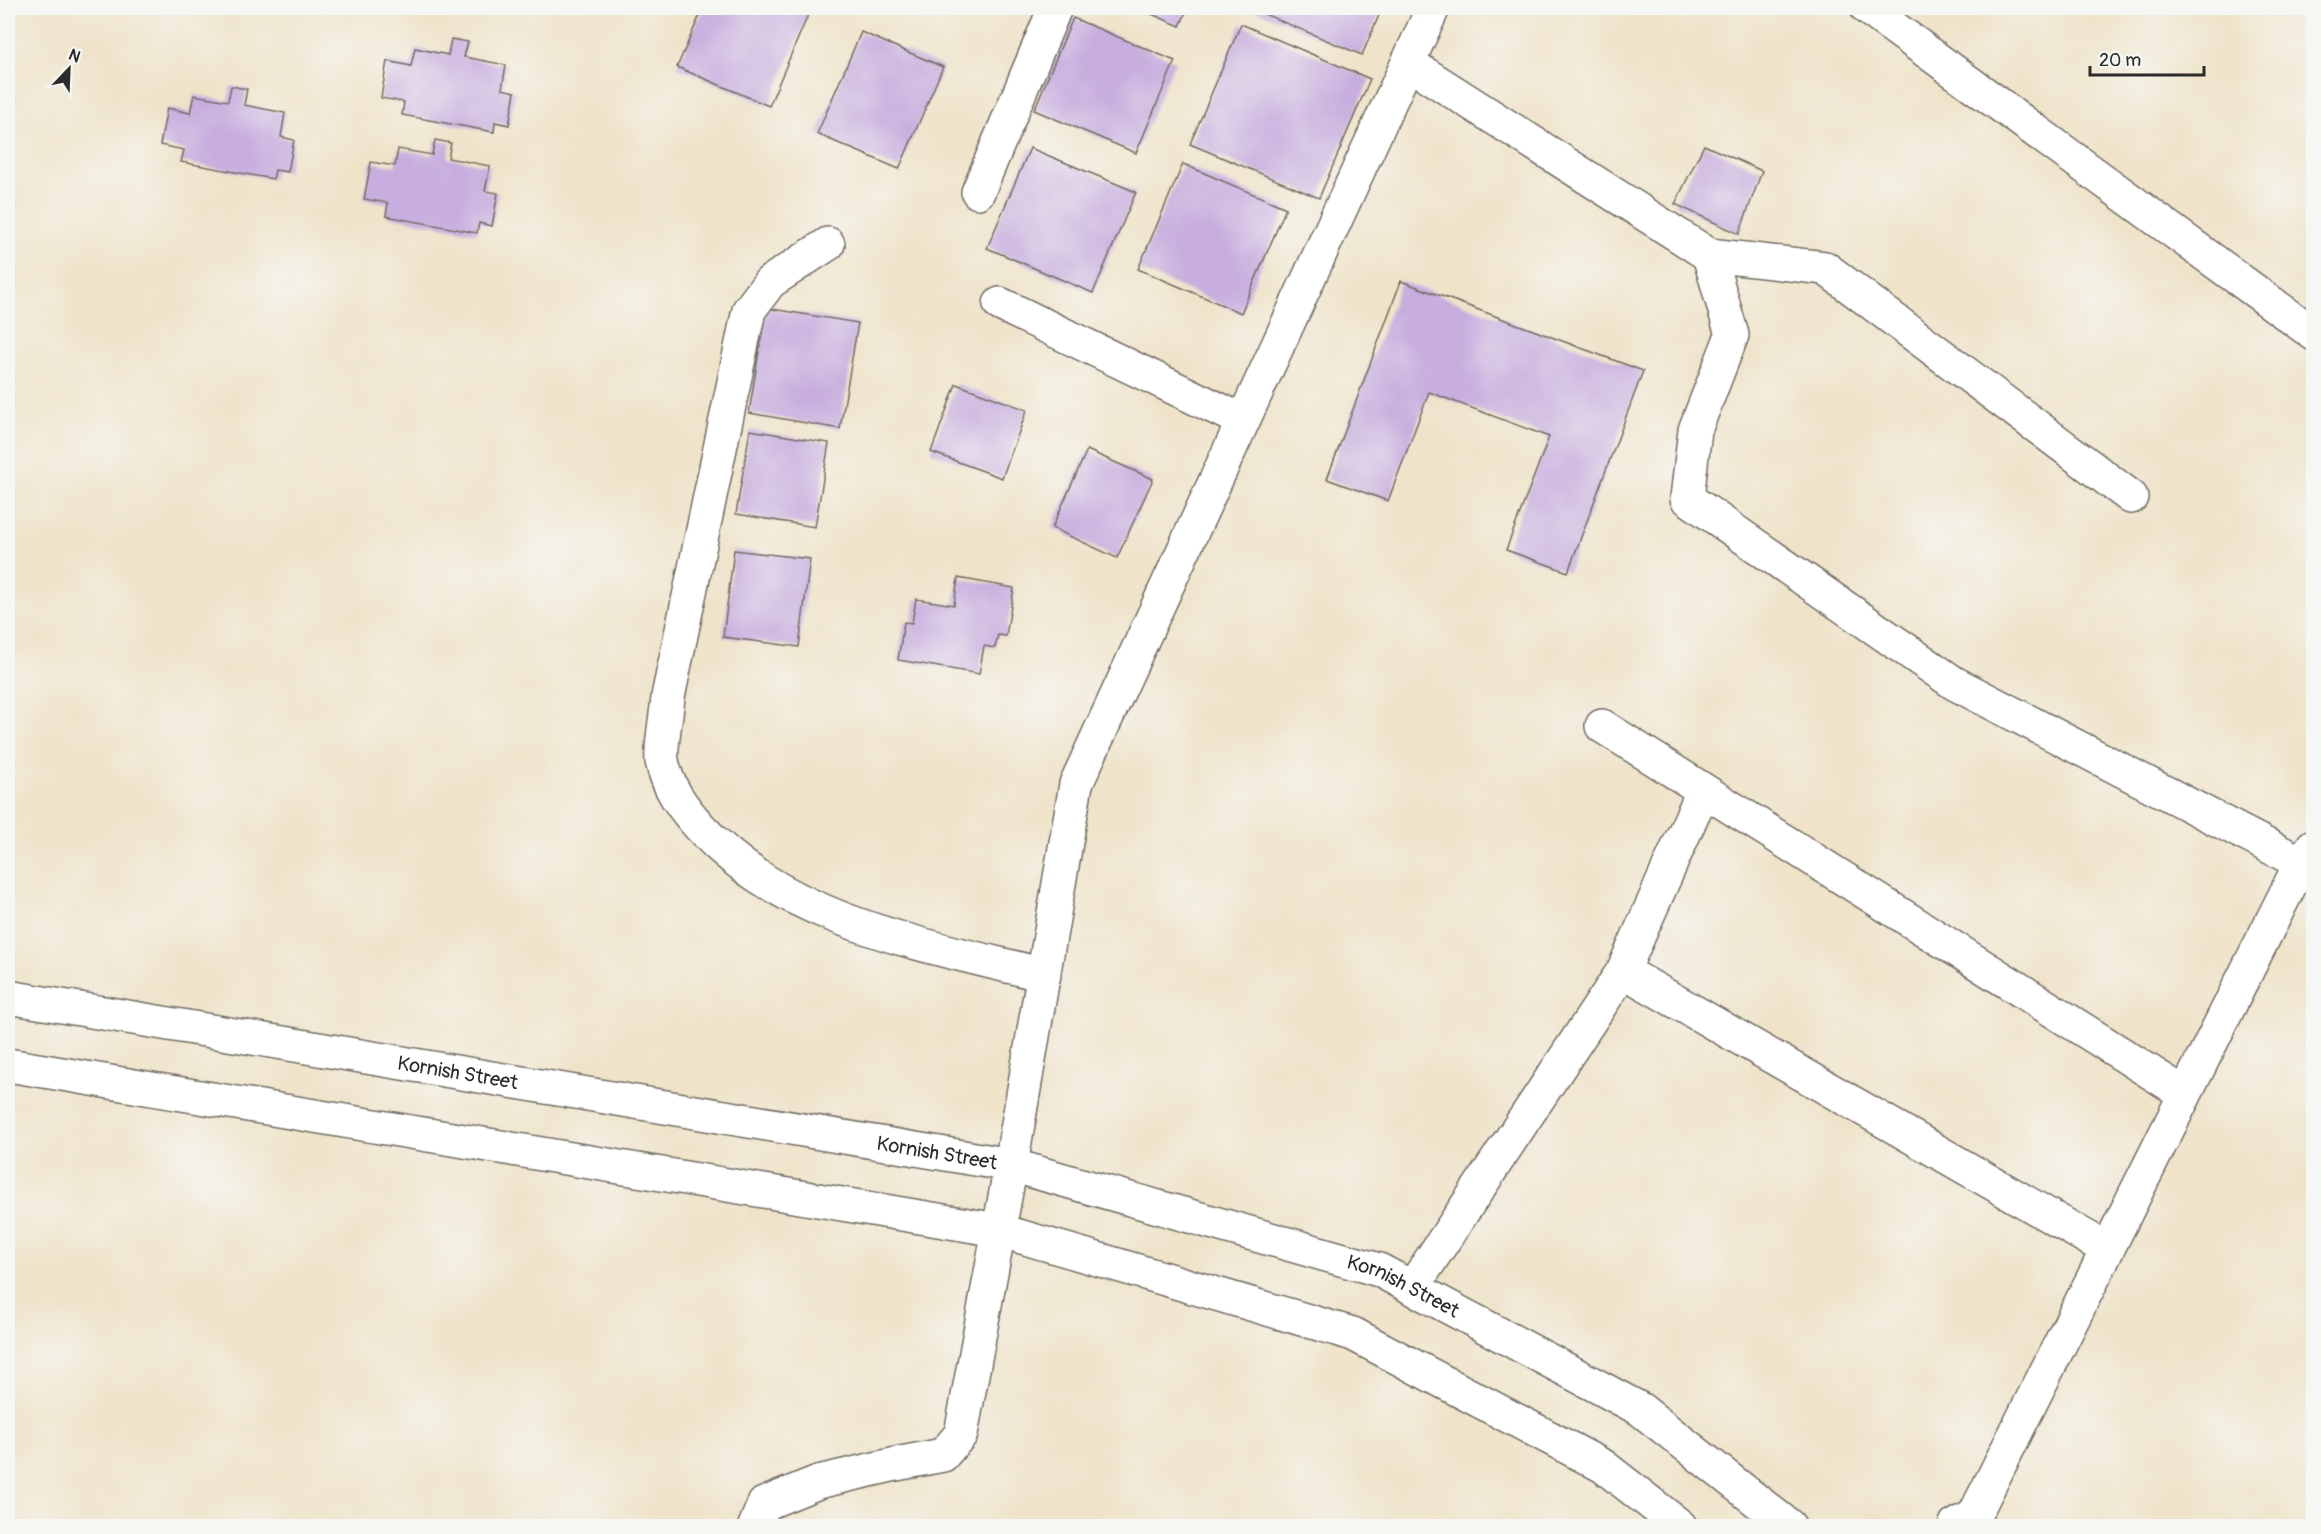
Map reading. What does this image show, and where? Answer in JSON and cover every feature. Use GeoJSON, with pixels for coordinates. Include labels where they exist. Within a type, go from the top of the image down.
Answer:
{"type":"FeatureCollection","features":[{"type":"Feature","properties":{"kind":"street"},"geometry":{"type":"LineString","coordinates":[[978,192],[1055,8]]}},
{"type":"Feature","properties":{"kind":"street"},"geometry":{"type":"LineString","coordinates":[[755,1527],[764,1504],[818,1482],[943,1455],[961,1434],[1011,1165],[1076,784],[1433,8]]}},
{"type":"Feature","properties":{"kind":"street"},"geometry":{"type":"LineString","coordinates":[[1867,8],[2313,334]]}},
{"type":"Feature","properties":{"kind":"street"},"geometry":{"type":"LineString","coordinates":[[1408,63],[1709,255],[1826,268],[2131,497]]}},
{"type":"Feature","properties":{"kind":"street"},"geometry":{"type":"LineString","coordinates":[[828,244],[770,282],[748,310],[668,697],[662,759],[677,801],[714,842],[754,873],[790,894],[827,912],[864,926],[918,943],[1044,975]]}},
{"type":"Feature","properties":{"kind":"street"},"geometry":{"type":"LineString","coordinates":[[1709,255],[1732,335],[1695,430],[1687,498],[1953,682],[2307,854],[1974,1516],[1955,1527]]}},
{"type":"Feature","properties":{"kind":"street"},"geometry":{"type":"LineString","coordinates":[[1000,304],[1243,421]]}},
{"type":"Feature","properties":{"kind":"street"},"geometry":{"type":"LineString","coordinates":[[1602,726],[2185,1094]]}},
{"type":"Feature","properties":{"kind":"street"},"geometry":{"type":"LineString","coordinates":[[1412,1288],[1623,971],[1703,791]]}},
{"type":"Feature","properties":{"kind":"street"},"geometry":{"type":"LineString","coordinates":[[1623,971],[2107,1249]]}},
{"type":"Feature","properties":{"kind":"street","name":"Kornish Street"},"geometry":{"type":"LineString","coordinates":[[8,997],[1011,1165],[1379,1270],[1640,1409],[1789,1527]]}},
{"type":"Feature","properties":{"kind":"street"},"geometry":{"type":"LineString","coordinates":[[8,1065],[998,1230],[1353,1334],[1603,1466],[1680,1527]]}},
{"type":"Feature","properties":{"kind":"building"},"geometry":{"type":"Polygon","coordinates":[[[703,8],[790,8],[808,15],[769,106],[677,67],[703,8]]]}},
{"type":"Feature","properties":{"kind":"building"},"geometry":{"type":"Polygon","coordinates":[[[1137,8],[1188,8],[1180,26],[1137,8]]]}},
{"type":"Feature","properties":{"kind":"building"},"geometry":{"type":"Polygon","coordinates":[[[1250,8],[1382,8],[1362,55],[1250,8]]]}},
{"type":"Feature","properties":{"kind":"building"},"geometry":{"type":"Polygon","coordinates":[[[1073,18],[1175,61],[1136,153],[1034,110],[1073,18]]]}},
{"type":"Feature","properties":{"kind":"building"},"geometry":{"type":"Polygon","coordinates":[[[1241,24],[1370,79],[1319,198],[1190,144],[1241,24]]]}},
{"type":"Feature","properties":{"kind":"building"},"geometry":{"type":"Polygon","coordinates":[[[861,32],[943,67],[899,169],[817,134],[861,32]]]}},
{"type":"Feature","properties":{"kind":"building"},"geometry":{"type":"Polygon","coordinates":[[[451,39],[468,42],[464,57],[506,65],[502,89],[515,92],[509,125],[495,122],[494,132],[402,115],[404,102],[381,98],[387,61],[411,66],[415,48],[448,55],[451,39]]]}},
{"type":"Feature","properties":{"kind":"building"},"geometry":{"type":"Polygon","coordinates":[[[231,86],[247,89],[244,105],[285,113],[281,137],[294,140],[288,172],[275,170],[273,179],[181,162],[184,150],[160,145],[167,108],[190,113],[194,95],[228,101],[231,86]]]}},
{"type":"Feature","properties":{"kind":"building"},"geometry":{"type":"Polygon","coordinates":[[[435,140],[451,143],[448,158],[490,166],[485,191],[498,193],[492,226],[479,223],[477,233],[386,216],[388,203],[364,199],[371,162],[395,166],[398,149],[432,155],[435,140]]]}},
{"type":"Feature","properties":{"kind":"building"},"geometry":{"type":"Polygon","coordinates":[[[1704,145],[1762,171],[1739,234],[1675,204],[1704,145]]]}},
{"type":"Feature","properties":{"kind":"building"},"geometry":{"type":"Polygon","coordinates":[[[1030,148],[1136,192],[1093,293],[987,248],[1030,148]]]}},
{"type":"Feature","properties":{"kind":"building"},"geometry":{"type":"Polygon","coordinates":[[[1183,164],[1286,208],[1241,313],[1138,269],[1183,164]]]}},
{"type":"Feature","properties":{"kind":"building"},"geometry":{"type":"Polygon","coordinates":[[[1401,281],[1643,371],[1568,572],[1506,550],[1549,437],[1429,392],[1388,501],[1327,479],[1401,281]]]}},
{"type":"Feature","properties":{"kind":"building"},"geometry":{"type":"Polygon","coordinates":[[[766,308],[858,323],[840,429],[749,413],[766,308]]]}},
{"type":"Feature","properties":{"kind":"building"},"geometry":{"type":"Polygon","coordinates":[[[956,384],[1027,410],[1002,478],[931,452],[956,384]]]}},
{"type":"Feature","properties":{"kind":"building"},"geometry":{"type":"Polygon","coordinates":[[[750,430],[829,443],[815,527],[736,514],[750,430]]]}},
{"type":"Feature","properties":{"kind":"building"},"geometry":{"type":"Polygon","coordinates":[[[1087,450],[1153,479],[1117,558],[1052,528],[1087,450]]]}},
{"type":"Feature","properties":{"kind":"building"},"geometry":{"type":"Polygon","coordinates":[[[734,550],[810,559],[799,647],[723,637],[734,550]]]}},
{"type":"Feature","properties":{"kind":"building"},"geometry":{"type":"Polygon","coordinates":[[[958,578],[1014,588],[1006,636],[998,635],[995,648],[984,646],[979,674],[898,660],[904,622],[912,623],[916,599],[954,605],[958,578]]]}}]}
